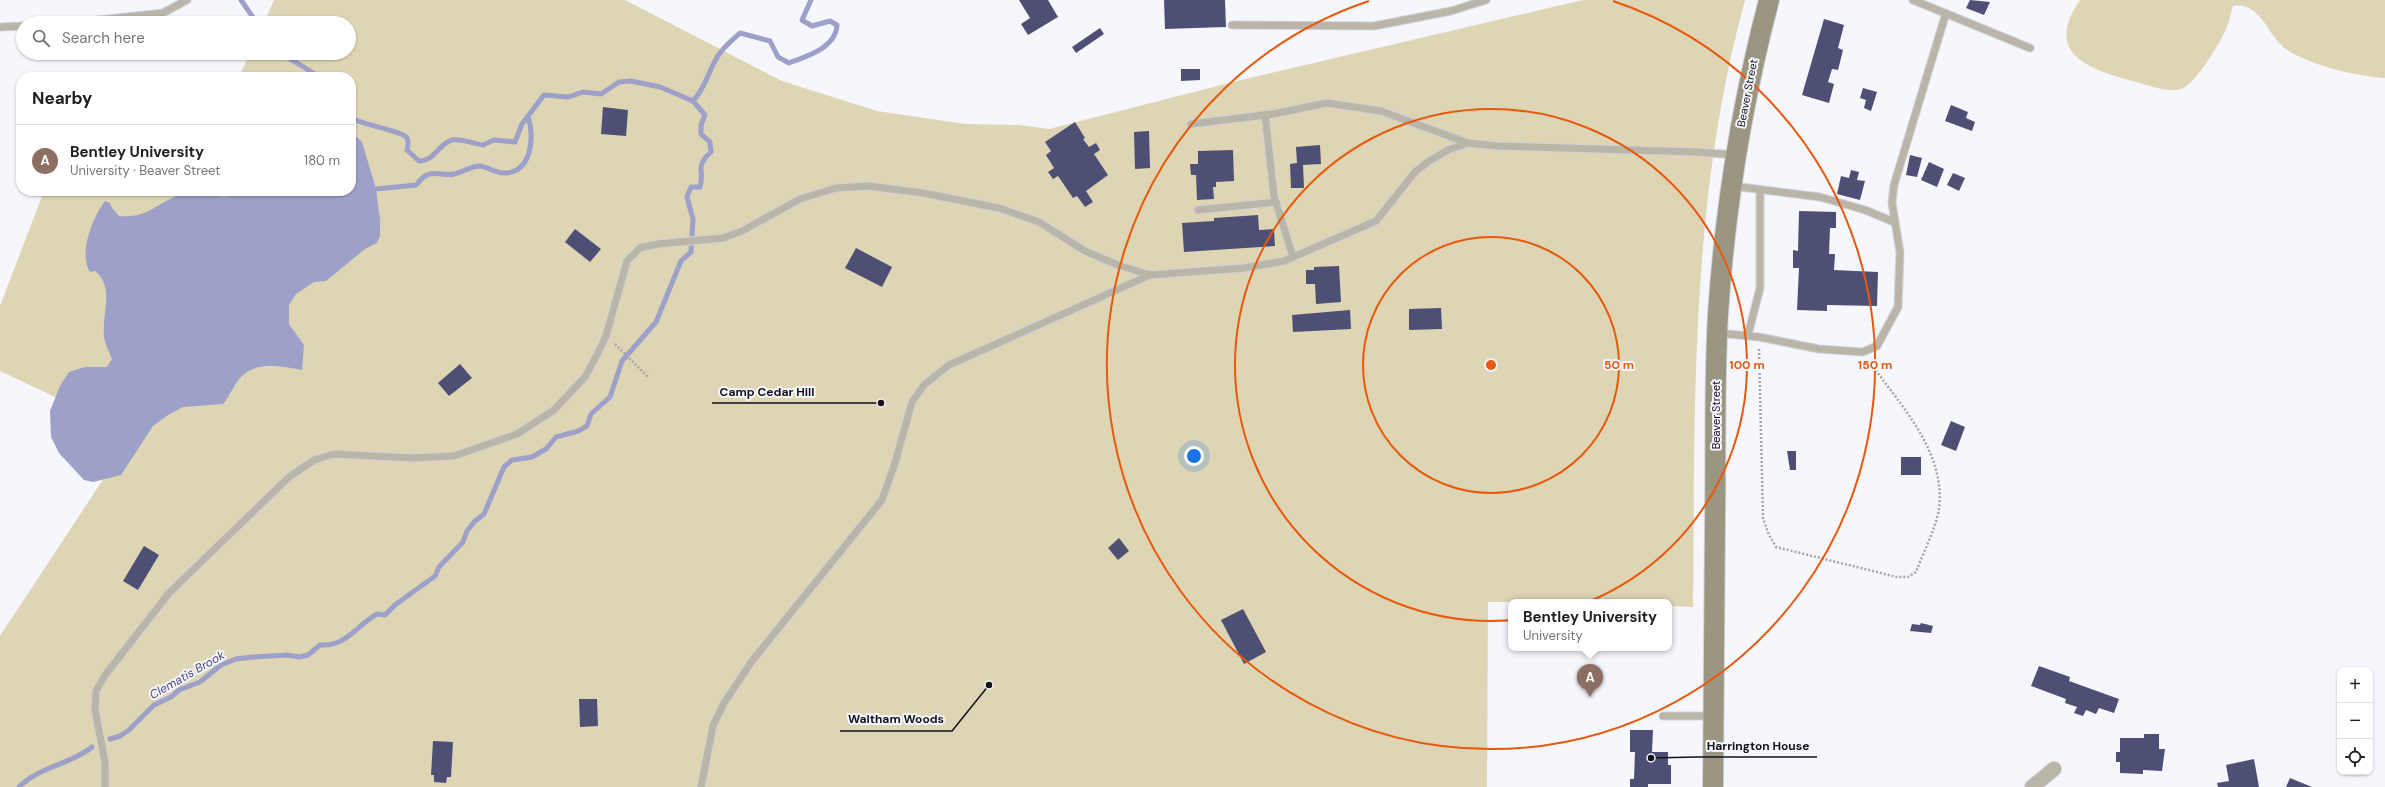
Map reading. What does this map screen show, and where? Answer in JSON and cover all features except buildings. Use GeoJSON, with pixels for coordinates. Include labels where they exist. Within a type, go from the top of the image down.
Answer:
{"type":"FeatureCollection","features":[{"type":"Feature","properties":{"kind":"main road","name":"Beaver Street"},"geometry":{"type":"LineString","coordinates":[[1713,787],[1718,333],[1720,283],[1736,155],[1752,70],[1769,0]]}},
{"type":"Feature","properties":{"kind":"street"},"geometry":{"type":"LineString","coordinates":[[2032,787],[2036,781],[2054,769]]}},
{"type":"Feature","properties":{"kind":"lane"},"geometry":{"type":"LineString","coordinates":[[136,16],[163,13],[187,0]]}},
{"type":"Feature","properties":{"kind":"lane"},"geometry":{"type":"LineString","coordinates":[[1232,25],[1374,26],[1444,12],[1486,0]]}},
{"type":"Feature","properties":{"kind":"lane"},"geometry":{"type":"LineString","coordinates":[[1913,0],[2030,48]]}},
{"type":"Feature","properties":{"kind":"lane"},"geometry":{"type":"LineString","coordinates":[[1718,333],[1748,335],[1806,348],[1863,352],[1877,346],[1898,307],[1900,252],[1892,203],[1894,185],[1946,13]]}},
{"type":"Feature","properties":{"kind":"lane"},"geometry":{"type":"LineString","coordinates":[[0,27],[16,26]]}},
{"type":"Feature","properties":{"kind":"lane"},"geometry":{"type":"LineString","coordinates":[[1191,124],[1265,115],[1326,103],[1381,111],[1412,121],[1468,143],[1497,146],[1697,152],[1736,155]]}},
{"type":"Feature","properties":{"kind":"lane"},"geometry":{"type":"LineString","coordinates":[[1265,115],[1276,202],[1293,257]]}},
{"type":"Feature","properties":{"kind":"lane"},"geometry":{"type":"LineString","coordinates":[[105,787],[105,763],[95,709],[96,691],[106,674],[169,593],[290,477],[314,460],[334,454],[412,458],[454,456],[517,434],[554,410],[585,377],[606,336],[627,261],[640,248],[658,244],[683,243],[723,238],[742,231],[800,199],[836,188],[868,186],[923,193],[999,208],[1039,222],[1085,251],[1118,265],[1150,274],[1244,268],[1284,261],[1376,221],[1415,172],[1441,154],[1468,143]]}},
{"type":"Feature","properties":{"kind":"lane"},"geometry":{"type":"LineString","coordinates":[[1731,186],[1760,191],[1820,197],[1865,210],[1894,222]]}},
{"type":"Feature","properties":{"kind":"lane"},"geometry":{"type":"LineString","coordinates":[[1748,335],[1760,288],[1760,191]]}},
{"type":"Feature","properties":{"kind":"lane"},"geometry":{"type":"LineString","coordinates":[[1198,210],[1276,202]]}},
{"type":"Feature","properties":{"kind":"lane"},"geometry":{"type":"LineString","coordinates":[[701,787],[713,726],[724,703],[752,661],[882,500],[895,463],[912,402],[924,385],[949,365],[1150,274]]}},
{"type":"Feature","properties":{"kind":"lane"},"geometry":{"type":"LineString","coordinates":[[1663,716],[1713,716]]}},
{"type":"Feature","properties":{"kind":"path"},"geometry":{"type":"LineString","coordinates":[[1759,337],[1763,518],[1769,535],[1776,547],[1897,577],[1908,577],[1916,572],[1939,510],[1940,489],[1937,469],[1931,452],[1919,431],[1863,352]]}},
{"type":"Feature","properties":{"kind":"path"},"geometry":{"type":"LineString","coordinates":[[620,349],[648,377]]}},
{"type":"Feature","properties":{"kind":"shaded area"},"geometry":{"type":"Polygon","coordinates":[[[274,0],[625,0],[782,81],[877,111],[965,124],[1019,125],[1049,129],[1241,80],[1583,0],[1745,0],[1727,75],[1714,150],[1705,226],[1699,302],[1696,378],[1693,607],[1672,606],[1672,599],[1508,599],[1508,602],[1488,602],[1487,787],[0,787],[0,636],[133,434],[0,371],[0,306],[42,196],[356,196],[356,72],[241,72],[247,60],[356,60],[356,16],[267,16],[274,0]]]}},
{"type":"Feature","properties":{"kind":"shaded area"},"geometry":{"type":"Polygon","coordinates":[[[2080,0],[2385,0],[2385,78],[2361,75],[2334,69],[2297,56],[2280,44],[2257,14],[2243,6],[2233,6],[2223,35],[2213,53],[2200,72],[2187,86],[2176,90],[2152,87],[2103,72],[2088,65],[2077,57],[2069,47],[2066,34],[2070,19],[2080,0]]]}},
{"type":"Feature","properties":{"kind":"water"},"geometry":{"type":"Polygon","coordinates":[[[356,136],[362,142],[376,189],[380,219],[380,236],[377,243],[365,249],[326,281],[314,282],[296,294],[289,305],[289,324],[304,345],[302,370],[269,366],[247,372],[235,384],[228,398],[223,404],[183,407],[168,415],[153,426],[121,475],[93,482],[84,480],[59,453],[51,437],[50,411],[60,386],[69,372],[85,367],[107,367],[112,359],[106,343],[104,332],[106,304],[105,286],[102,278],[95,271],[90,272],[87,265],[86,246],[88,236],[96,216],[105,201],[110,203],[112,208],[119,216],[129,216],[151,210],[176,196],[356,196],[356,136]]]}},
{"type":"Feature","properties":{"kind":"waterway"},"geometry":{"type":"LineString","coordinates":[[241,0],[252,16]]}},
{"type":"Feature","properties":{"kind":"waterway","name":"Clematis Brook"},"geometry":{"type":"LineString","coordinates":[[110,739],[120,736],[129,730],[154,705],[171,697],[179,690],[200,682],[221,665],[236,659],[253,657],[287,655],[299,657],[308,655],[320,645],[329,645],[344,639],[377,614],[385,615],[395,605],[435,576],[439,567],[463,542],[467,531],[474,522],[484,514],[504,467],[512,460],[532,457],[546,449],[556,437],[578,431],[587,426],[591,414],[610,397],[622,361],[656,322],[681,261],[691,252],[693,219],[687,197],[691,187],[700,187],[701,165],[711,152],[710,142],[701,134],[701,125],[705,115],[693,101],[703,86],[718,55],[740,33],[770,41],[778,57],[789,63],[812,54],[832,40],[837,25],[830,21],[812,26],[802,20],[811,0]]}},
{"type":"Feature","properties":{"kind":"waterway"},"geometry":{"type":"LineString","coordinates":[[293,60],[312,72]]}},
{"type":"Feature","properties":{"kind":"waterway"},"geometry":{"type":"LineString","coordinates":[[356,120],[404,135],[408,141],[407,150],[419,161],[429,158],[443,145],[452,140],[460,140],[483,145],[494,140],[515,142],[522,124],[544,95],[568,97],[583,92],[601,94],[619,82],[631,81],[660,87],[693,101]]}},
{"type":"Feature","properties":{"kind":"waterway"},"geometry":{"type":"LineString","coordinates":[[376,189],[416,185],[422,178],[428,175],[436,173],[448,175],[454,174],[476,166],[502,173],[515,171],[522,166],[529,151],[531,133],[528,116]]}},
{"type":"Feature","properties":{"kind":"waterway","name":"Clematis Brook"},"geometry":{"type":"LineString","coordinates":[[19,787],[36,774],[74,758],[92,747]]}},
{"type":"Feature","properties":{"kind":"place","name":"Camp Cedar Hill"},"geometry":{"type":"Point","coordinates":[881,403]}},
{"type":"Feature","properties":{"kind":"place","name":"Waltham Woods"},"geometry":{"type":"Point","coordinates":[989,685]}},
{"type":"Feature","properties":{"kind":"place","name":"Bentley University"},"geometry":{"type":"Point","coordinates":[1590,697]}},
{"type":"Feature","properties":{"kind":"place","name":"Harrington House"},"geometry":{"type":"Point","coordinates":[1651,758]}}]}
